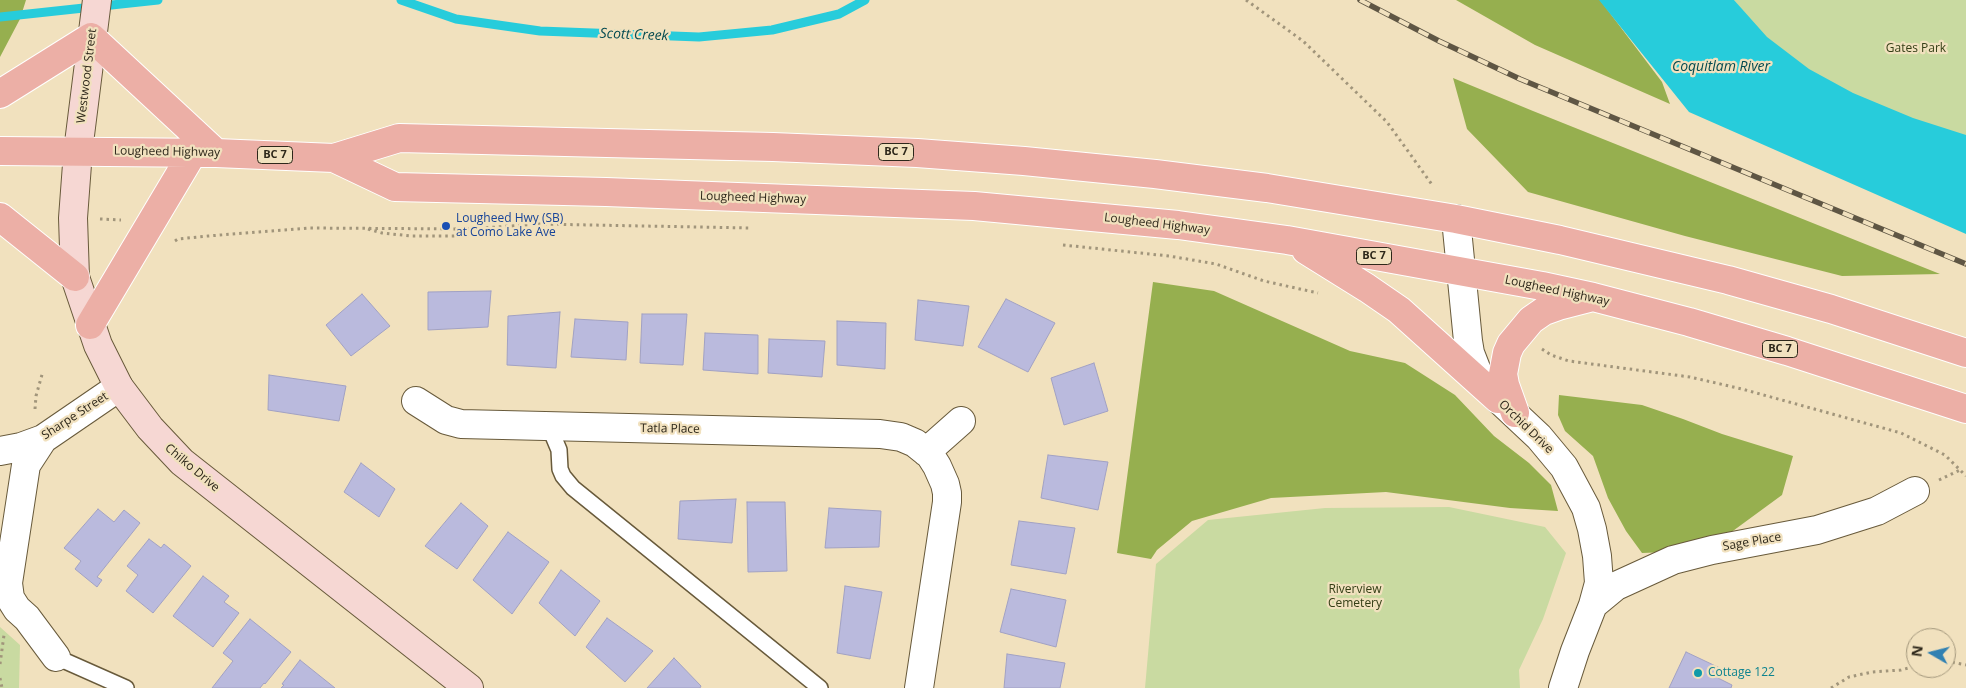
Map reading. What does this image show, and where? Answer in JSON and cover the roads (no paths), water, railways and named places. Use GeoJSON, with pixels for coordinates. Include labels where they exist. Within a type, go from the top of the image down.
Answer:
{"type":"FeatureCollection","features":[{"type":"Feature","properties":{"kind":"main road"},"geometry":{"type":"LineString","coordinates":[[0,94],[91,37],[204,153],[90,325]]}},
{"type":"Feature","properties":{"kind":"main road","name":"Lougheed Highway"},"geometry":{"type":"LineString","coordinates":[[0,151],[204,153],[334,158],[399,138],[916,153],[1024,160],[1267,188],[1456,219],[1560,240],[1709,275],[1831,309],[1966,353]]}},
{"type":"Feature","properties":{"kind":"main road","name":"Lougheed Highway"},"geometry":{"type":"LineString","coordinates":[[334,158],[395,187],[606,192],[974,206],[1168,224],[1287,240],[1461,273],[1542,286],[1592,297],[1698,324],[1966,409]]}},
{"type":"Feature","properties":{"kind":"main road"},"geometry":{"type":"LineString","coordinates":[[0,217],[75,277]]}},
{"type":"Feature","properties":{"kind":"main road"},"geometry":{"type":"LineString","coordinates":[[1287,240],[1324,260],[1399,310],[1506,406]]}},
{"type":"Feature","properties":{"kind":"main road"},"geometry":{"type":"LineString","coordinates":[[1506,406],[1503,374],[1507,353],[1520,331],[1544,311],[1592,297]]}},
{"type":"Feature","properties":{"kind":"street","name":"Westwood Street"},"geometry":{"type":"LineString","coordinates":[[78,151],[97,0]]}},
{"type":"Feature","properties":{"kind":"street","name":"Chilko Drive"},"geometry":{"type":"LineString","coordinates":[[78,151],[73,218],[75,277],[90,325],[119,387],[154,433],[182,462],[468,688]]}},
{"type":"Feature","properties":{"kind":"street","name":"Orchid Drive"},"geometry":{"type":"LineString","coordinates":[[1456,219],[1470,353],[1485,385],[1539,437],[1564,467],[1586,508],[1597,556],[1599,583],[1564,688]]}},
{"type":"Feature","properties":{"kind":"street","name":"Sharpe Street"},"geometry":{"type":"LineString","coordinates":[[0,451],[21,447],[43,439],[119,387]]}},
{"type":"Feature","properties":{"kind":"street","name":"Tatla Place"},"geometry":{"type":"LineString","coordinates":[[416,401],[454,423],[891,435],[914,443],[930,455],[942,475],[947,502],[919,688]]}},
{"type":"Feature","properties":{"kind":"street"},"geometry":{"type":"LineString","coordinates":[[926,452],[961,421]]}},
{"type":"Feature","properties":{"kind":"street"},"geometry":{"type":"LineString","coordinates":[[43,439],[26,465],[8,583],[10,598],[17,609],[27,618],[56,658]]}},
{"type":"Feature","properties":{"kind":"street","name":"Sage Place"},"geometry":{"type":"LineString","coordinates":[[1593,605],[1616,586],[1673,560],[1712,550],[1817,530],[1877,511],[1916,490]]}},
{"type":"Feature","properties":{"kind":"lane"},"geometry":{"type":"LineString","coordinates":[[549,426],[559,450],[560,468],[563,476],[573,488],[820,688]]}},
{"type":"Feature","properties":{"kind":"lane"},"geometry":{"type":"LineString","coordinates":[[56,658],[126,688]]}},
{"type":"Feature","properties":{"kind":"water","name":"Coquitlam River"},"geometry":{"type":"Polygon","coordinates":[[[1599,0],[1734,0],[1767,37],[1809,69],[1853,93],[1913,118],[1966,135],[1966,234],[1689,112],[1599,0]]]}},
{"type":"Feature","properties":{"kind":"waterway","name":"Scott Creek"},"geometry":{"type":"LineString","coordinates":[[0,17],[158,0]]}},
{"type":"Feature","properties":{"kind":"waterway","name":"Scott Creek"},"geometry":{"type":"LineString","coordinates":[[401,0],[456,19],[540,31],[699,37],[772,30],[839,14],[865,0]]}},
{"type":"Feature","properties":{"kind":"railway"},"geometry":{"type":"LineString","coordinates":[[1360,0],[1439,41],[1520,79],[1966,264]]}},
{"type":"Feature","properties":{"kind":"place","name":"Lougheed Hwy (SB) at Como Lake Ave"},"geometry":{"type":"Point","coordinates":[446,226]}},
{"type":"Feature","properties":{"kind":"place","name":"Cottage 122"},"geometry":{"type":"Point","coordinates":[1698,673]}},
{"type":"Feature","properties":{"kind":"park label","name":"Gates Park"},"geometry":{"type":"Point","coordinates":[1916,49]}},
{"type":"Feature","properties":{"kind":"park label","name":"Riverview Cemetery"},"geometry":{"type":"Point","coordinates":[1355,597]}}]}
